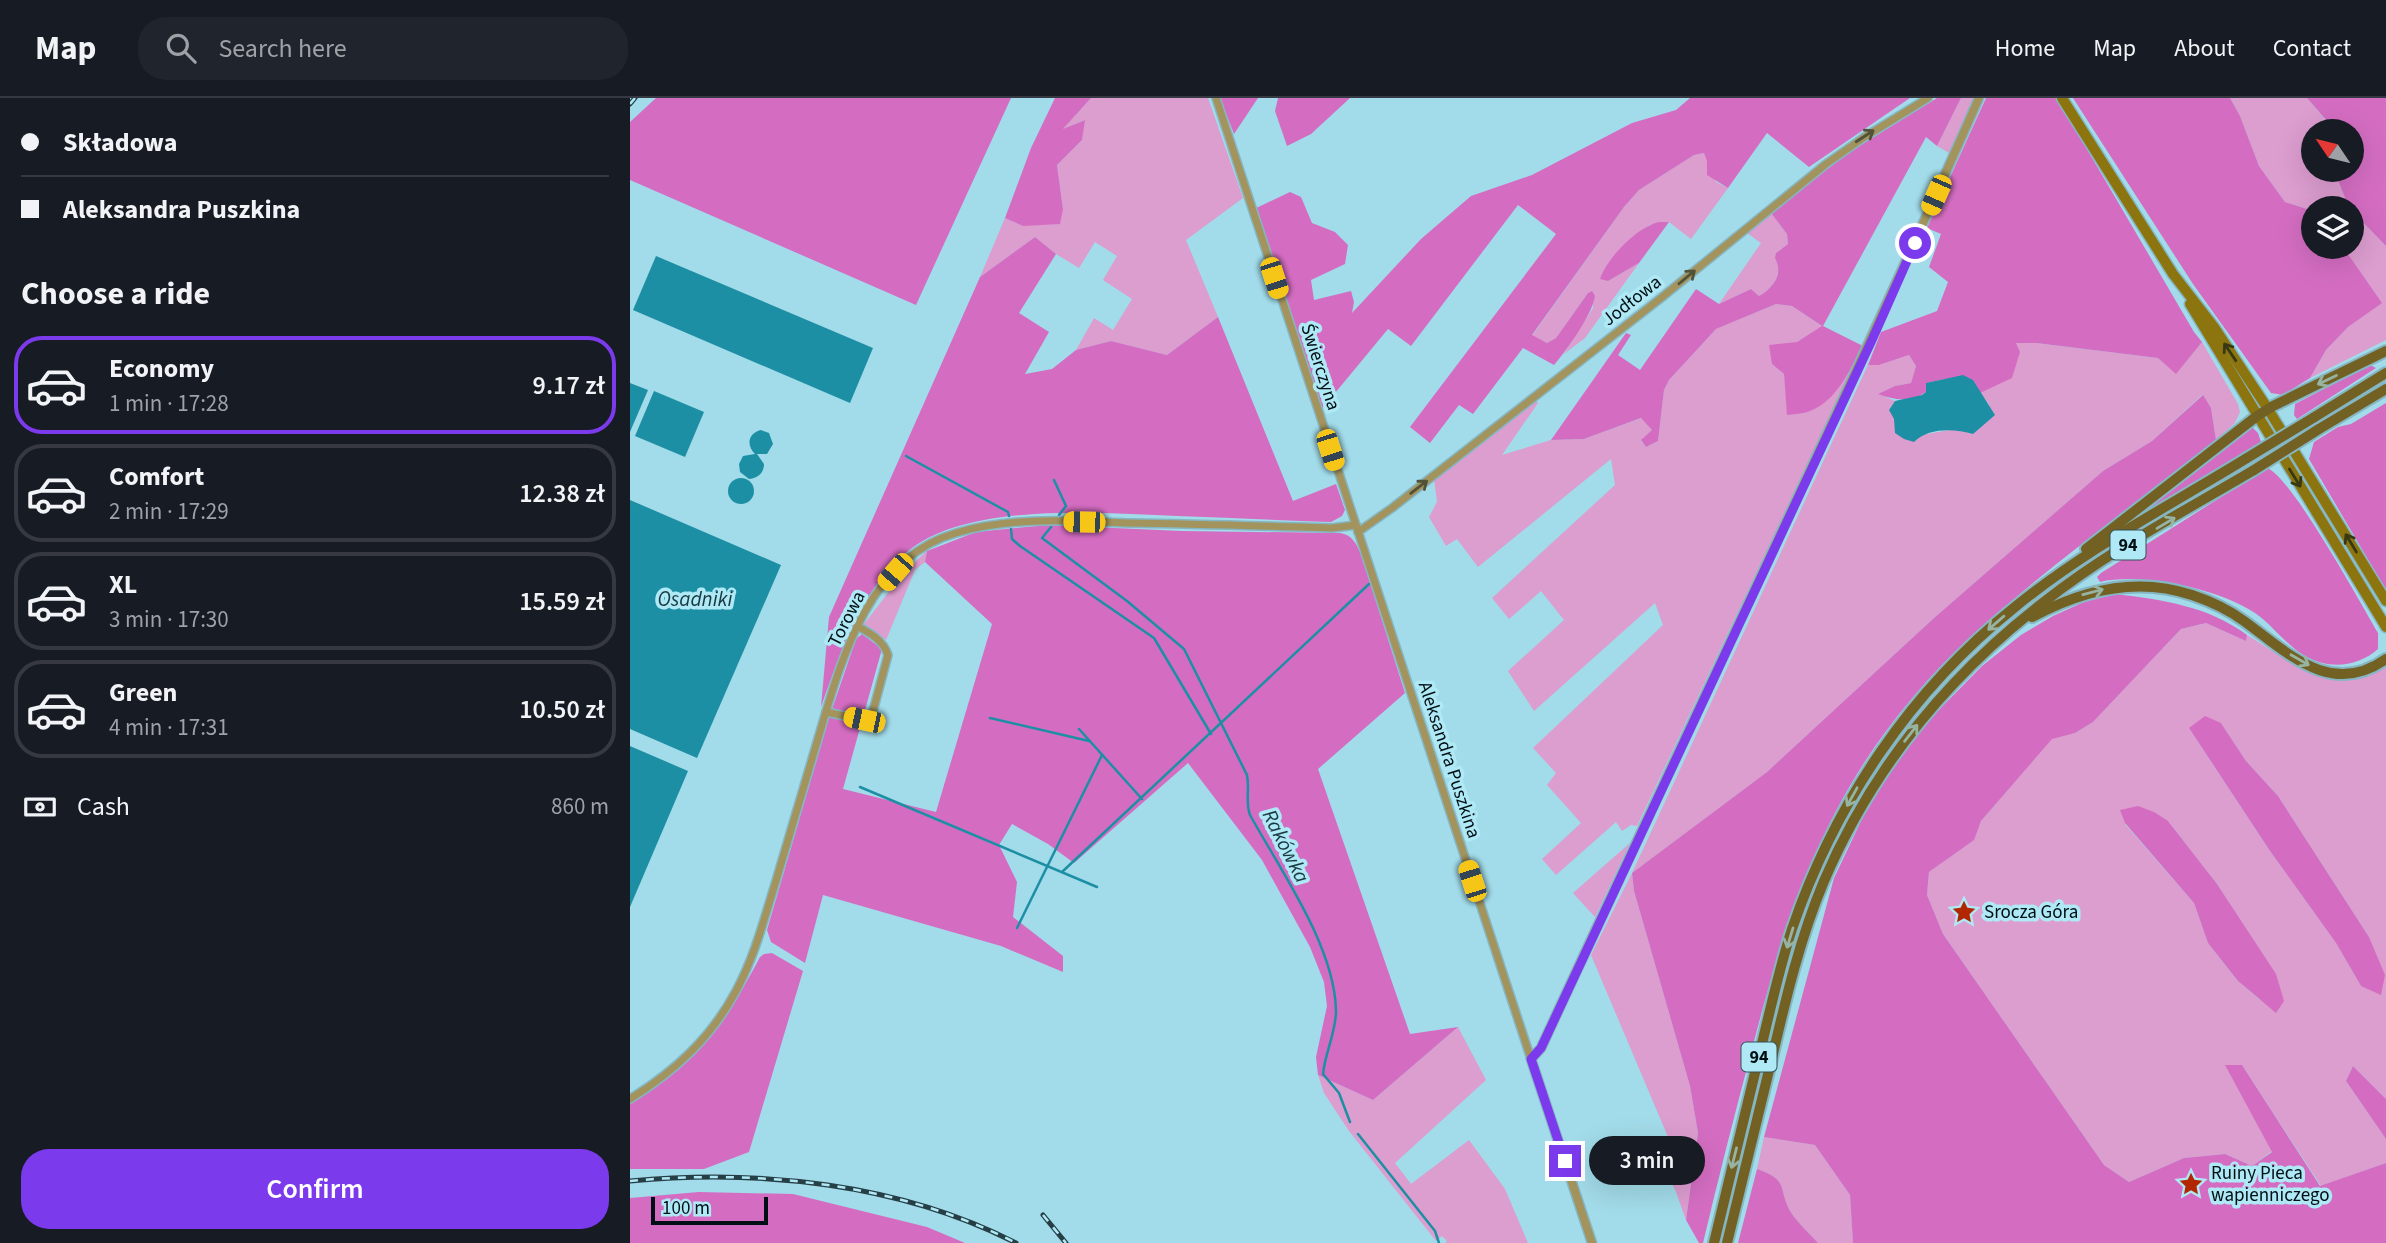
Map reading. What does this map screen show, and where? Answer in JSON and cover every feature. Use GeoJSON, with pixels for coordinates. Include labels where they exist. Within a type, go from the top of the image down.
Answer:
{"type":"FeatureCollection","features":[{"type":"Feature","properties":{"kind":"main road"},"geometry":{"type":"LineString","coordinates":[[2062,98],[2173,274],[2204,330],[2386,627]]}},
{"type":"Feature","properties":{"kind":"main road"},"geometry":{"type":"LineString","coordinates":[[2173,274],[2214,327],[2268,409],[2386,601]]}},
{"type":"Feature","properties":{"kind":"main road"},"geometry":{"type":"LineString","coordinates":[[2050,580],[2134,510],[2257,416],[2386,351]]}},
{"type":"Feature","properties":{"kind":"main road","name":"94"},"geometry":{"type":"LineString","coordinates":[[1714,1243],[1791,932],[1835,828],[1869,768],[1918,701],[1982,635],[2050,580],[2386,373]]}},
{"type":"Feature","properties":{"kind":"main road","name":"94"},"geometry":{"type":"LineString","coordinates":[[1727,1243],[1787,992],[1804,934],[1834,860],[1866,800],[1907,737],[1958,677],[2045,600],[2092,567],[2386,389]]}},
{"type":"Feature","properties":{"kind":"main road"},"geometry":{"type":"LineString","coordinates":[[2008,630],[2081,595],[2118,586],[2138,586],[2191,595],[2217,606],[2241,619],[2302,662],[2329,674],[2360,673],[2386,659]]}},
{"type":"Feature","properties":{"kind":"street","name":"Świerczyna"},"geometry":{"type":"LineString","coordinates":[[1216,98],[1357,529]]}},
{"type":"Feature","properties":{"kind":"street","name":"Jodłowa"},"geometry":{"type":"LineString","coordinates":[[1357,529],[1392,508],[1661,298],[1826,164],[1928,98]]}},
{"type":"Feature","properties":{"kind":"street"},"geometry":{"type":"LineString","coordinates":[[1531,1059],[1541,1048],[1773,553],[1872,340],[1979,98]]}},
{"type":"Feature","properties":{"kind":"street","name":"Torowa"},"geometry":{"type":"LineString","coordinates":[[630,1099],[669,1073],[691,1054],[720,1018],[736,992],[758,942],[847,649],[857,626],[882,587],[911,557],[933,541],[977,528],[1029,520],[1357,529]]}},
{"type":"Feature","properties":{"kind":"street","name":"Aleksandra Puszkina"},"geometry":{"type":"LineString","coordinates":[[1357,529],[1592,1243]]}},
{"type":"Feature","properties":{"kind":"street"},"geometry":{"type":"LineString","coordinates":[[826,712],[864,720],[872,715],[888,655],[885,646],[857,626]]}},
{"type":"Feature","properties":{"kind":"shaded area"},"geometry":{"type":"Polygon","coordinates":[[[656,98],[1011,98],[916,305],[630,180],[630,122],[656,98]]]}},
{"type":"Feature","properties":{"kind":"shaded area"},"geometry":{"type":"Polygon","coordinates":[[[1055,98],[1091,98],[1063,129],[1085,120],[1082,140],[1057,165],[1063,209],[1060,224],[1023,226],[1005,218],[1031,148],[1055,98]]]}},
{"type":"Feature","properties":{"kind":"shaded area"},"geometry":{"type":"Polygon","coordinates":[[[1091,98],[1208,98],[1243,198],[1186,240],[1218,317],[1167,355],[1111,341],[1076,350],[1094,318],[1113,330],[1132,299],[1103,280],[1117,256],[1095,242],[1079,268],[1035,237],[980,277],[1005,218],[1023,226],[1063,209],[1057,165],[1082,140],[1084,120],[1062,130],[1091,98]]]}},
{"type":"Feature","properties":{"kind":"shaded area"},"geometry":{"type":"Polygon","coordinates":[[[1220,98],[1258,98],[1234,134],[1220,98]]]}},
{"type":"Feature","properties":{"kind":"shaded area"},"geometry":{"type":"Polygon","coordinates":[[[1278,98],[1350,98],[1311,134],[1287,146],[1275,111],[1278,98]]]}},
{"type":"Feature","properties":{"kind":"shaded area"},"geometry":{"type":"Polygon","coordinates":[[[1690,98],[1910,98],[1809,167],[1767,133],[1728,188],[1707,175],[1704,153],[1694,155],[1639,190],[1532,335],[1547,343],[1556,338],[1592,291],[1595,296],[1589,313],[1559,359],[1554,365],[1523,348],[1473,414],[1459,405],[1430,443],[1410,427],[1556,234],[1518,205],[1411,346],[1388,329],[1321,410],[1254,209],[1290,192],[1301,197],[1312,223],[1335,232],[1348,245],[1345,264],[1311,280],[1314,300],[1351,291],[1354,302],[1352,313],[1421,239],[1471,196],[1532,175],[1632,123],[1676,110],[1690,98]]]}},
{"type":"Feature","properties":{"kind":"shaded area"},"geometry":{"type":"Polygon","coordinates":[[[1937,98],[1961,98],[1937,146],[1926,137],[1823,326],[1863,346],[1842,383],[1828,400],[1810,411],[1787,415],[1784,374],[1772,364],[1769,345],[1797,342],[1822,326],[1792,306],[1776,304],[1716,329],[1669,380],[1664,390],[1658,441],[1646,447],[1641,440],[1652,430],[1641,418],[1584,439],[1551,440],[1626,333],[1631,335],[1618,355],[1640,370],[1696,289],[1719,304],[1751,289],[1759,296],[1769,289],[1778,275],[1776,253],[1788,244],[1787,234],[1771,213],[1848,153],[1937,98]]]}},
{"type":"Feature","properties":{"kind":"shaded area"},"geometry":{"type":"Polygon","coordinates":[[[1961,98],[1975,98],[1949,153],[1937,146],[1961,98]]]}},
{"type":"Feature","properties":{"kind":"shaded area"},"geometry":{"type":"Polygon","coordinates":[[[1986,98],[2057,98],[2202,342],[2176,374],[2158,358],[2036,343],[2016,343],[2020,352],[2012,378],[1980,393],[1973,380],[1945,379],[1927,383],[1926,392],[1914,398],[1896,399],[1878,394],[1895,386],[1911,383],[1916,366],[1909,355],[1879,365],[1868,365],[1881,332],[1937,311],[1948,282],[1929,267],[1941,234],[1927,228],[1986,98]]]}},
{"type":"Feature","properties":{"kind":"shaded area"},"geometry":{"type":"Polygon","coordinates":[[[2073,98],[2230,98],[2240,116],[2259,166],[2285,202],[2301,207],[2301,259],[2351,259],[2382,303],[2348,327],[2326,350],[2310,378],[2283,395],[2271,393],[2193,284],[2073,98]]]}},
{"type":"Feature","properties":{"kind":"shaded area"},"geometry":{"type":"Polygon","coordinates":[[[2230,98],[2307,98],[2325,119],[2301,119],[2301,182],[2339,182],[2344,196],[2301,196],[2301,207],[2285,202],[2259,166],[2240,116],[2230,98]]]}},
{"type":"Feature","properties":{"kind":"shaded area"},"geometry":{"type":"Polygon","coordinates":[[[2307,98],[2386,98],[2386,246],[2364,223],[2364,196],[2344,196],[2339,182],[2364,182],[2364,119],[2325,119],[2307,98]]]}},
{"type":"Feature","properties":{"kind":"shaded area"},"geometry":{"type":"Polygon","coordinates":[[[1704,153],[1716,182],[1728,188],[1691,239],[1669,222],[1649,225],[1638,234],[1608,281],[1639,263],[1585,338],[1564,354],[1593,308],[1592,291],[1556,338],[1547,343],[1532,336],[1639,190],[1694,155],[1704,153]]]}},
{"type":"Feature","properties":{"kind":"shaded area"},"geometry":{"type":"Polygon","coordinates":[[[1771,213],[1787,234],[1788,244],[1777,252],[1777,278],[1771,287],[1759,296],[1751,289],[1719,304],[1761,243],[1747,233],[1771,213]]]}},
{"type":"Feature","properties":{"kind":"shaded area"},"geometry":{"type":"Polygon","coordinates":[[[1659,222],[1669,222],[1639,263],[1608,281],[1600,279],[1609,262],[1624,244],[1641,230],[1659,222]]]}},
{"type":"Feature","properties":{"kind":"shaded area"},"geometry":{"type":"Polygon","coordinates":[[[2364,223],[2386,246],[2386,340],[2310,378],[2326,350],[2348,327],[2381,303],[2351,259],[2364,259],[2364,223]]]}},
{"type":"Feature","properties":{"kind":"shaded area"},"geometry":{"type":"Polygon","coordinates":[[[1035,237],[1056,254],[1019,313],[1049,332],[1025,374],[1052,369],[1076,350],[1111,341],[1167,355],[1218,317],[1293,501],[1336,484],[1345,510],[1342,516],[1331,522],[1113,513],[1040,514],[969,523],[938,533],[912,548],[894,564],[866,601],[845,642],[821,707],[829,617],[980,277],[1035,237]]]}},
{"type":"Feature","properties":{"kind":"shaded area"},"geometry":{"type":"Polygon","coordinates":[[[1776,304],[1792,306],[1823,327],[1797,342],[1772,364],[1784,374],[1788,415],[1826,401],[1844,379],[1863,346],[1637,826],[1631,825],[1622,831],[1616,822],[1556,875],[1542,859],[1581,823],[1547,785],[1556,773],[1533,748],[1663,625],[1655,603],[1534,711],[1508,671],[1564,620],[1541,591],[1509,619],[1492,598],[1615,485],[1611,459],[1478,567],[1457,539],[1446,546],[1429,517],[1437,502],[1434,479],[1535,400],[1538,403],[1502,455],[1551,440],[1584,439],[1642,418],[1652,430],[1641,441],[1646,447],[1658,441],[1664,390],[1669,380],[1716,329],[1776,304]]]}},
{"type":"Feature","properties":{"kind":"shaded area"},"geometry":{"type":"Polygon","coordinates":[[[2202,342],[2238,404],[2240,412],[2235,423],[2216,440],[2211,408],[2202,395],[2152,441],[2103,471],[1934,618],[1767,772],[1632,873],[1868,365],[1879,365],[1909,355],[1916,366],[1911,383],[1895,386],[1879,394],[1895,401],[1889,410],[1921,435],[1956,429],[1973,434],[1989,404],[1979,393],[2012,377],[2016,343],[2158,358],[2176,373],[2202,342]]]}},
{"type":"Feature","properties":{"kind":"shaded area"},"geometry":{"type":"Polygon","coordinates":[[[2370,365],[2376,368],[2297,419],[2294,415],[2295,404],[2370,365]]]}},
{"type":"Feature","properties":{"kind":"shaded area"},"geometry":{"type":"Polygon","coordinates":[[[2203,395],[2211,408],[2216,440],[2056,564],[1972,636],[1914,696],[1854,778],[1831,821],[1793,910],[1764,1004],[1703,1243],[1699,1243],[1686,1220],[1698,1133],[1690,1086],[1634,891],[1632,873],[1767,772],[1934,618],[2103,471],[2152,441],[2203,395]]]}},
{"type":"Feature","properties":{"kind":"shaded area"},"geometry":{"type":"Polygon","coordinates":[[[2386,403],[2386,590],[2309,459],[2314,442],[2386,403]]]}},
{"type":"Feature","properties":{"kind":"shaded area"},"geometry":{"type":"Polygon","coordinates":[[[2251,426],[2258,433],[2261,442],[2133,520],[2244,430],[2251,426]]]}},
{"type":"Feature","properties":{"kind":"shaded area"},"geometry":{"type":"Polygon","coordinates":[[[2267,468],[2278,476],[2308,516],[2378,633],[2378,649],[2369,656],[2339,665],[2319,662],[2293,648],[2255,613],[2222,597],[2158,581],[2117,579],[2100,582],[2097,577],[2267,468]]]}},
{"type":"Feature","properties":{"kind":"shaded area"},"geometry":{"type":"Polygon","coordinates":[[[1047,525],[1182,531],[1340,533],[1351,538],[1357,546],[1405,693],[1318,769],[1410,1034],[1458,1027],[1373,1100],[1318,1075],[1316,1057],[1327,1006],[1324,982],[1310,947],[1262,860],[1188,763],[1074,863],[1048,844],[1012,824],[999,845],[1017,882],[1013,917],[1063,956],[1063,972],[1001,946],[823,895],[805,963],[771,942],[767,930],[828,721],[856,639],[862,634],[882,649],[843,789],[936,812],[992,624],[925,562],[927,551],[976,532],[1047,525]]]}},
{"type":"Feature","properties":{"kind":"shaded area"},"geometry":{"type":"Polygon","coordinates":[[[927,551],[925,562],[915,570],[886,640],[864,624],[905,571],[927,551]]]}},
{"type":"Feature","properties":{"kind":"shaded area"},"geometry":{"type":"Polygon","coordinates":[[[2116,594],[2168,602],[2201,611],[2247,635],[2246,641],[2206,623],[2181,629],[2093,722],[2075,733],[2052,739],[1981,821],[1974,840],[1929,872],[1927,895],[1943,934],[2104,1165],[2129,1182],[2184,1158],[2225,1154],[2252,1166],[2272,1152],[2225,1065],[2242,1065],[2320,1186],[2386,1163],[2386,1243],[1853,1243],[1850,1195],[1815,1145],[1764,1137],[1834,878],[1863,817],[1894,766],[1932,717],[1982,666],[2021,635],[2084,602],[2116,594]]]}},
{"type":"Feature","properties":{"kind":"shaded area"},"geometry":{"type":"Polygon","coordinates":[[[2206,623],[2246,641],[2247,635],[2286,660],[2330,678],[2361,677],[2386,666],[2386,1099],[2353,1066],[2346,1081],[2386,1139],[2386,1163],[2321,1186],[2242,1065],[2226,1066],[2272,1151],[2252,1166],[2225,1154],[2184,1158],[2129,1182],[2104,1165],[1943,934],[1927,895],[1929,872],[1973,840],[1981,821],[2052,738],[2075,733],[2093,722],[2181,629],[2206,623]],[[2221,723],[2189,728],[2270,851],[2336,943],[2361,986],[2369,937],[2278,796],[2246,761],[2221,723]],[[2168,821],[2125,824],[2194,903],[2208,943],[2238,981],[2260,1000],[2275,974],[2217,884],[2168,821]]]}},
{"type":"Feature","properties":{"kind":"shaded area"},"geometry":{"type":"Polygon","coordinates":[[[2205,716],[2221,723],[2246,761],[2278,796],[2369,937],[2385,975],[2381,995],[2361,986],[2336,943],[2270,851],[2189,728],[2205,716]]]}},
{"type":"Feature","properties":{"kind":"shaded area"},"geometry":{"type":"Polygon","coordinates":[[[2138,806],[2168,821],[2217,884],[2276,974],[2284,1001],[2276,1013],[2238,981],[2208,943],[2194,903],[2125,823],[2120,810],[2138,806]]]}},
{"type":"Feature","properties":{"kind":"shaded area"},"geometry":{"type":"Polygon","coordinates":[[[1630,843],[1595,917],[1573,893],[1630,843]]]}},
{"type":"Feature","properties":{"kind":"shaded area"},"geometry":{"type":"Polygon","coordinates":[[[1632,873],[1634,891],[1690,1086],[1698,1133],[1686,1220],[1658,1154],[1671,1144],[1591,955],[1632,873]]]}},
{"type":"Feature","properties":{"kind":"shaded area"},"geometry":{"type":"Polygon","coordinates":[[[772,953],[803,971],[749,1152],[704,1169],[630,1169],[630,1104],[653,1089],[691,1057],[734,1003],[760,957],[772,953]]]}},
{"type":"Feature","properties":{"kind":"shaded area"},"geometry":{"type":"Polygon","coordinates":[[[1458,1027],[1486,1080],[1395,1163],[1411,1184],[1469,1140],[1505,1189],[1528,1243],[1445,1243],[1447,1241],[1442,1236],[1436,1241],[1349,1131],[1324,1093],[1318,1075],[1373,1100],[1458,1027]]]}},
{"type":"Feature","properties":{"kind":"shaded area"},"geometry":{"type":"Polygon","coordinates":[[[2353,1066],[2386,1099],[2386,1139],[2346,1081],[2353,1066]]]}},
{"type":"Feature","properties":{"kind":"shaded area"},"geometry":{"type":"Polygon","coordinates":[[[1764,1137],[1815,1145],[1850,1195],[1853,1243],[1818,1243],[1792,1214],[1779,1182],[1775,1177],[1757,1169],[1764,1137]]]}},
{"type":"Feature","properties":{"kind":"shaded area"},"geometry":{"type":"Polygon","coordinates":[[[1757,1169],[1775,1177],[1782,1187],[1792,1214],[1818,1243],[1738,1243],[1757,1169]]]}},
{"type":"Feature","properties":{"kind":"shaded area"},"geometry":{"type":"Polygon","coordinates":[[[699,1192],[793,1194],[927,1227],[965,1243],[630,1243],[630,1198],[699,1192]]]}},
{"type":"Feature","properties":{"kind":"water"},"geometry":{"type":"Polygon","coordinates":[[[656,256],[873,348],[850,403],[633,310],[656,256]]]}},
{"type":"Feature","properties":{"kind":"water"},"geometry":{"type":"Polygon","coordinates":[[[1963,375],[1973,380],[1995,415],[1973,434],[1950,430],[1935,432],[1914,442],[1895,433],[1894,419],[1889,410],[1895,401],[1922,395],[1926,392],[1926,383],[1963,375]]]}},
{"type":"Feature","properties":{"kind":"water"},"geometry":{"type":"Polygon","coordinates":[[[630,383],[648,390],[630,432],[630,383]]]}},
{"type":"Feature","properties":{"kind":"water"},"geometry":{"type":"Polygon","coordinates":[[[654,391],[704,412],[685,457],[635,436],[654,391]]]}},
{"type":"Feature","properties":{"kind":"water"},"geometry":{"type":"Polygon","coordinates":[[[761,430],[769,433],[773,444],[767,454],[757,454],[764,464],[763,470],[758,476],[749,479],[740,472],[739,464],[743,456],[755,454],[750,447],[750,440],[753,434],[761,430]]]}},
{"type":"Feature","properties":{"kind":"water"},"geometry":{"type":"Polygon","coordinates":[[[741,478],[750,482],[754,491],[750,500],[741,504],[732,500],[728,491],[732,482],[741,478]]]}},
{"type":"Feature","properties":{"kind":"water","name":"Osadniki"},"geometry":{"type":"Polygon","coordinates":[[[630,500],[781,565],[697,758],[630,729],[630,500]]]}},
{"type":"Feature","properties":{"kind":"water"},"geometry":{"type":"Polygon","coordinates":[[[630,746],[688,771],[630,907],[630,746]]]}},
{"type":"Feature","properties":{"kind":"waterway","name":"Rakówka"},"geometry":{"type":"LineString","coordinates":[[906,456],[1008,512],[1009,516]]}},
{"type":"Feature","properties":{"kind":"waterway","name":"Rakówka"},"geometry":{"type":"LineString","coordinates":[[1054,480],[1066,506],[1059,515]]}},
{"type":"Feature","properties":{"kind":"waterway","name":"Rakówka"},"geometry":{"type":"LineString","coordinates":[[1051,527],[1042,538],[1127,601],[1184,649],[1247,775],[1250,815],[1291,885],[1317,936],[1326,961],[1336,1011],[1323,1074],[1339,1093],[1350,1122]]}},
{"type":"Feature","properties":{"kind":"waterway","name":"Rakówka"},"geometry":{"type":"LineString","coordinates":[[1011,529],[1012,539],[1020,546],[1154,638],[1211,734]]}},
{"type":"Feature","properties":{"kind":"waterway"},"geometry":{"type":"LineString","coordinates":[[1062,872],[1369,584]]}},
{"type":"Feature","properties":{"kind":"waterway"},"geometry":{"type":"LineString","coordinates":[[990,718],[1089,741]]}},
{"type":"Feature","properties":{"kind":"waterway"},"geometry":{"type":"LineString","coordinates":[[1079,729],[1142,799]]}},
{"type":"Feature","properties":{"kind":"waterway"},"geometry":{"type":"LineString","coordinates":[[1017,928],[1102,755]]}},
{"type":"Feature","properties":{"kind":"waterway"},"geometry":{"type":"LineString","coordinates":[[860,787],[1097,887]]}},
{"type":"Feature","properties":{"kind":"waterway","name":"Rakówka"},"geometry":{"type":"LineString","coordinates":[[1358,1134],[1435,1231],[1439,1243]]}},
{"type":"Feature","properties":{"kind":"railway"},"geometry":{"type":"LineString","coordinates":[[630,104],[635,98]]}},
{"type":"Feature","properties":{"kind":"railway"},"geometry":{"type":"LineString","coordinates":[[630,1181],[728,1177],[827,1185],[924,1206],[1016,1243]]}},
{"type":"Feature","properties":{"kind":"railway"},"geometry":{"type":"LineString","coordinates":[[1043,1215],[1066,1243]]}},
{"type":"Feature","properties":{"kind":"place","name":"Srocza Góra"},"geometry":{"type":"Point","coordinates":[1964,912]}},
{"type":"Feature","properties":{"kind":"place","name":"Ruiny Pieca wapienniczego"},"geometry":{"type":"Point","coordinates":[2191,1184]}},
{"type":"Feature","properties":{"kind":"route"},"geometry":{"type":"LineString","coordinates":[[1565,1161],[1531,1059],[1541,1048],[1915,243]]}}]}
